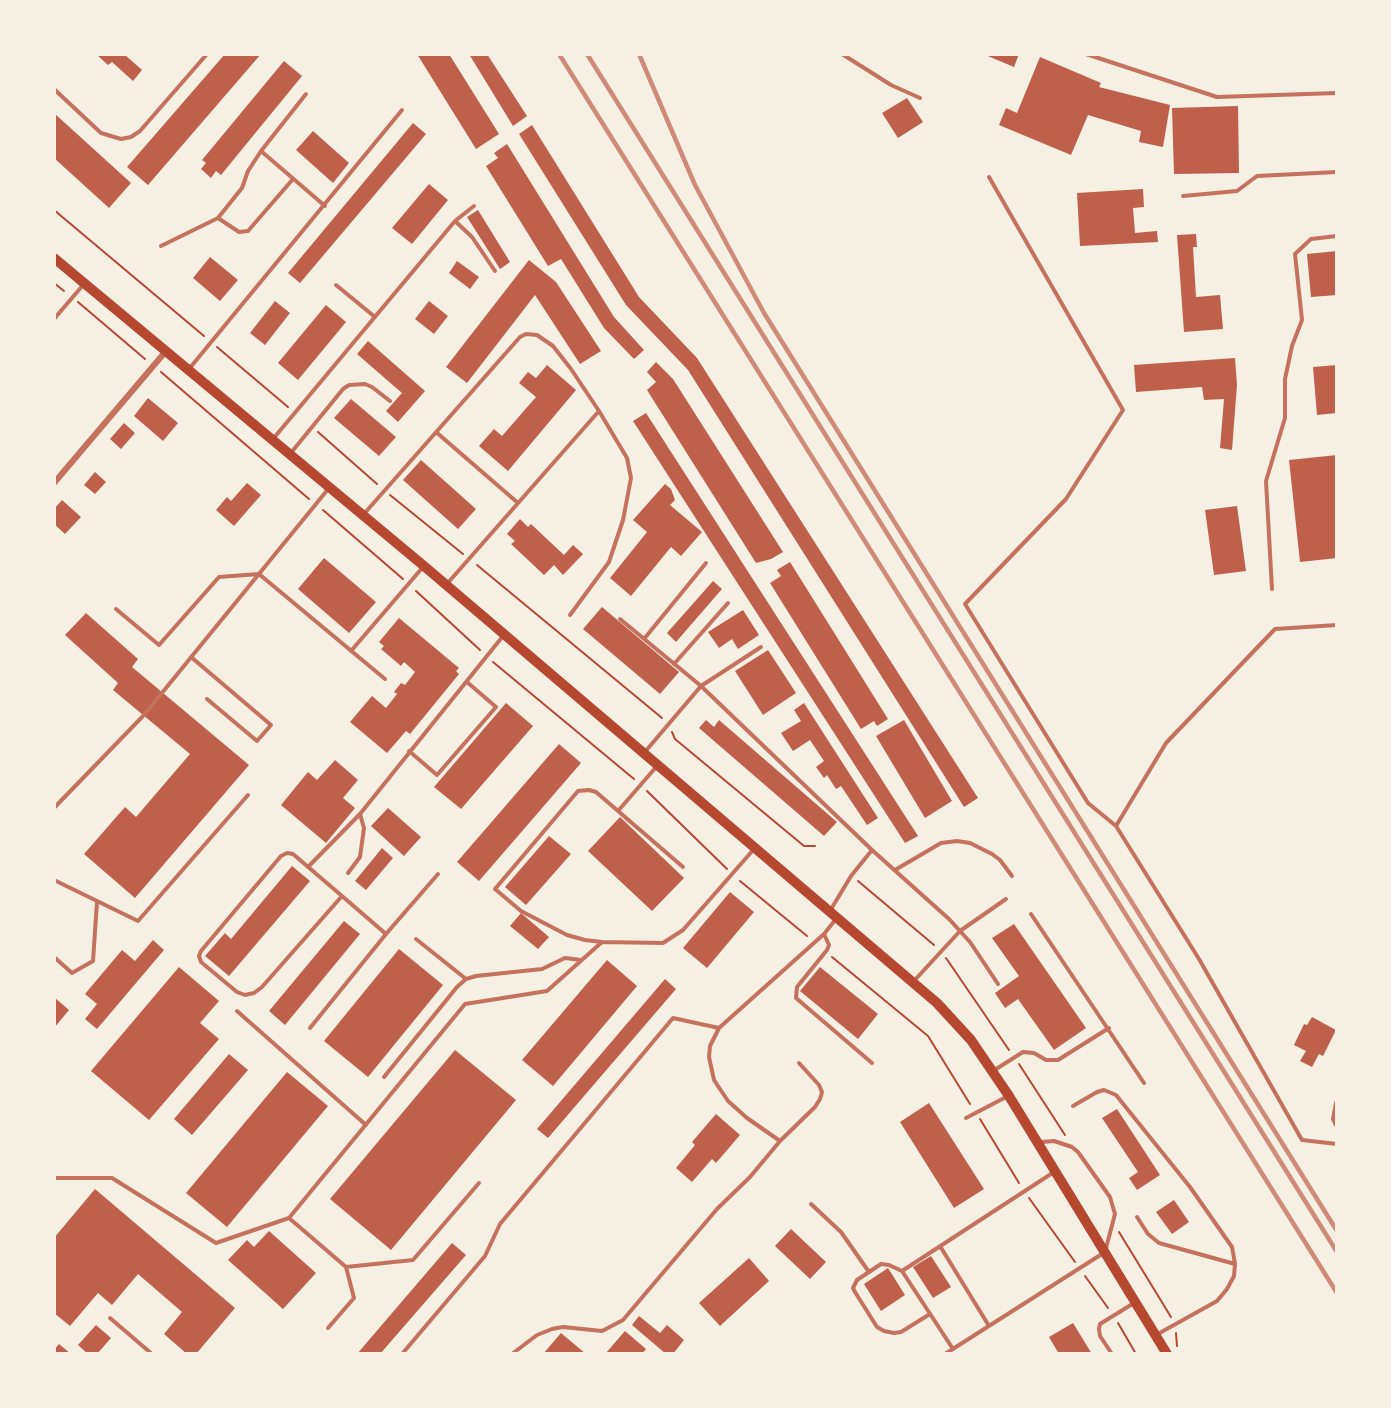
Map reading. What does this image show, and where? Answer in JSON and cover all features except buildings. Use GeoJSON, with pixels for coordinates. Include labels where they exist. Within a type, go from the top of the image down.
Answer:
{"type":"FeatureCollection","features":[{"type":"Feature","properties":{"kind":"main road"},"geometry":{"type":"LineString","coordinates":[[54,258],[424,566],[937,1003],[960,1027],[993,1071],[1155,1335],[1172,1352]]}},
{"type":"Feature","properties":{"kind":"street"},"geometry":{"type":"LineString","coordinates":[[54,483],[166,351]]}},
{"type":"Feature","properties":{"kind":"street"},"geometry":{"type":"LineString","coordinates":[[1337,1103],[1334,1119],[1337,1125]]}},
{"type":"Feature","properties":{"kind":"lane"},"geometry":{"type":"LineString","coordinates":[[54,89],[101,133],[121,140],[140,131],[207,54]]}},
{"type":"Feature","properties":{"kind":"lane"},"geometry":{"type":"LineString","coordinates":[[842,54],[891,85],[920,98]]}},
{"type":"Feature","properties":{"kind":"lane"},"geometry":{"type":"LineString","coordinates":[[1086,54],[1217,97],[1337,93]]}},
{"type":"Feature","properties":{"kind":"lane"},"geometry":{"type":"LineString","coordinates":[[161,246],[218,218],[243,188],[248,171],[261,151],[306,94]]}},
{"type":"Feature","properties":{"kind":"lane"},"geometry":{"type":"LineString","coordinates":[[188,369],[402,110]]}},
{"type":"Feature","properties":{"kind":"lane"},"geometry":{"type":"LineString","coordinates":[[261,151],[325,206]]}},
{"type":"Feature","properties":{"kind":"lane"},"geometry":{"type":"LineString","coordinates":[[1183,196],[1237,191],[1257,176],[1337,172]]}},
{"type":"Feature","properties":{"kind":"lane"},"geometry":{"type":"LineString","coordinates":[[989,177],[1123,410],[1066,499],[965,604],[1088,803],[1116,826],[1199,959],[1302,1140],[1337,1144]]}},
{"type":"Feature","properties":{"kind":"lane"},"geometry":{"type":"LineString","coordinates":[[218,218],[238,232],[248,231],[293,179]]}},
{"type":"Feature","properties":{"kind":"lane"},"geometry":{"type":"LineString","coordinates":[[272,440],[455,221],[474,206]]}},
{"type":"Feature","properties":{"kind":"lane"},"geometry":{"type":"LineString","coordinates":[[455,221],[472,237],[495,271]]}},
{"type":"Feature","properties":{"kind":"lane"},"geometry":{"type":"LineString","coordinates":[[1272,589],[1266,481],[1285,418],[1286,379],[1292,346],[1302,320],[1295,254],[1311,239],[1337,236]]}},
{"type":"Feature","properties":{"kind":"lane"},"geometry":{"type":"LineString","coordinates":[[54,319],[84,284]]}},
{"type":"Feature","properties":{"kind":"lane"},"geometry":{"type":"LineString","coordinates":[[336,285],[375,317]]}},
{"type":"Feature","properties":{"kind":"lane"},"geometry":{"type":"LineString","coordinates":[[363,516],[520,337],[526,334],[537,334],[553,346],[599,411],[627,458],[631,478],[623,520],[609,562],[570,615]]}},
{"type":"Feature","properties":{"kind":"lane"},"geometry":{"type":"LineString","coordinates":[[290,454],[343,389],[349,385],[365,384],[390,401]]}},
{"type":"Feature","properties":{"kind":"lane"},"geometry":{"type":"LineString","coordinates":[[445,585],[599,411]]}},
{"type":"Feature","properties":{"kind":"lane"},"geometry":{"type":"LineString","coordinates":[[436,432],[518,502]]}},
{"type":"Feature","properties":{"kind":"lane"},"geometry":{"type":"LineString","coordinates":[[54,808],[144,715],[329,487]]}},
{"type":"Feature","properties":{"kind":"lane"},"geometry":{"type":"LineString","coordinates":[[644,639],[706,563]]}},
{"type":"Feature","properties":{"kind":"lane"},"geometry":{"type":"LineString","coordinates":[[351,651],[424,566]]}},
{"type":"Feature","properties":{"kind":"lane"},"geometry":{"type":"LineString","coordinates":[[116,609],[159,645],[219,577],[259,574],[385,679]]}},
{"type":"Feature","properties":{"kind":"lane"},"geometry":{"type":"LineString","coordinates":[[674,664],[728,603]]}},
{"type":"Feature","properties":{"kind":"lane"},"geometry":{"type":"LineString","coordinates":[[621,619],[701,686],[960,931],[998,984]]}},
{"type":"Feature","properties":{"kind":"lane"},"geometry":{"type":"LineString","coordinates":[[1116,826],[1166,743],[1275,629],[1337,625]]}},
{"type":"Feature","properties":{"kind":"lane"},"geometry":{"type":"LineString","coordinates":[[308,867],[360,814],[504,635]]}},
{"type":"Feature","properties":{"kind":"lane"},"geometry":{"type":"LineString","coordinates":[[644,754],[701,686],[761,647]]}},
{"type":"Feature","properties":{"kind":"lane"},"geometry":{"type":"LineString","coordinates":[[191,657],[271,725],[257,741],[207,699]]}},
{"type":"Feature","properties":{"kind":"lane"},"geometry":{"type":"LineString","coordinates":[[410,752],[436,775],[496,707],[467,681]]}},
{"type":"Feature","properties":{"kind":"lane"},"geometry":{"type":"LineString","coordinates":[[618,811],[657,766]]}},
{"type":"Feature","properties":{"kind":"lane"},"geometry":{"type":"LineString","coordinates":[[683,867],[596,792],[578,791],[495,889],[521,910],[553,929],[585,940],[663,943],[683,930],[754,849]]}},
{"type":"Feature","properties":{"kind":"lane"},"geometry":{"type":"LineString","coordinates":[[54,880],[138,921],[248,795]]}},
{"type":"Feature","properties":{"kind":"lane"},"geometry":{"type":"LineString","coordinates":[[348,873],[360,857],[364,828],[360,814]]}},
{"type":"Feature","properties":{"kind":"lane"},"geometry":{"type":"LineString","coordinates":[[895,870],[941,843],[957,841],[970,843],[992,854],[1000,860],[1012,876]]}},
{"type":"Feature","properties":{"kind":"lane"},"geometry":{"type":"LineString","coordinates":[[780,1141],[747,1118],[728,1101],[714,1080],[709,1057],[710,1046],[719,1028],[824,934],[851,876],[872,850]]}},
{"type":"Feature","properties":{"kind":"lane"},"geometry":{"type":"LineString","coordinates":[[342,896],[262,987],[254,993],[245,995],[237,992],[201,962],[198,956],[281,856],[293,854],[342,896],[386,934]]}},
{"type":"Feature","properties":{"kind":"lane"},"geometry":{"type":"LineString","coordinates":[[310,1028],[438,874]]}},
{"type":"Feature","properties":{"kind":"lane"},"geometry":{"type":"LineString","coordinates":[[913,982],[960,931],[1006,899]]}},
{"type":"Feature","properties":{"kind":"lane"},"geometry":{"type":"LineString","coordinates":[[54,957],[72,973],[93,961],[97,902]]}},
{"type":"Feature","properties":{"kind":"lane"},"geometry":{"type":"LineString","coordinates":[[1031,914],[1144,1083]]}},
{"type":"Feature","properties":{"kind":"lane"},"geometry":{"type":"LineString","coordinates":[[824,934],[829,945],[826,952],[797,987],[796,998],[872,1063]]}},
{"type":"Feature","properties":{"kind":"lane"},"geometry":{"type":"LineString","coordinates":[[417,939],[466,980]]}},
{"type":"Feature","properties":{"kind":"lane"},"geometry":{"type":"LineString","coordinates":[[54,1178],[112,1178],[216,1243],[289,1218],[465,1004],[547,991],[602,942]]}},
{"type":"Feature","properties":{"kind":"lane"},"geometry":{"type":"LineString","coordinates":[[384,1077],[457,987],[466,980],[476,976],[542,969],[565,958],[582,960]]}},
{"type":"Feature","properties":{"kind":"lane"},"geometry":{"type":"LineString","coordinates":[[237,1011],[366,1125]]}},
{"type":"Feature","properties":{"kind":"lane"},"geometry":{"type":"LineString","coordinates":[[402,1354],[484,1256],[500,1224],[673,1018],[719,1028]]}},
{"type":"Feature","properties":{"kind":"lane"},"geometry":{"type":"LineString","coordinates":[[993,1071],[1023,1052],[1029,1052],[1046,1060],[1058,1060],[1108,1028]]}},
{"type":"Feature","properties":{"kind":"lane"},"geometry":{"type":"LineString","coordinates":[[512,1354],[537,1335],[552,1329],[563,1327],[602,1330],[623,1320],[717,1209],[750,1177],[780,1141],[820,1100],[822,1092],[819,1085],[799,1063]]}},
{"type":"Feature","properties":{"kind":"lane"},"geometry":{"type":"LineString","coordinates":[[1073,1106],[1096,1092],[1111,1091],[1116,1095],[1190,1187],[1232,1247],[1235,1264],[1234,1276],[1217,1301],[1155,1335]]}},
{"type":"Feature","properties":{"kind":"lane"},"geometry":{"type":"LineString","coordinates":[[966,1118],[1009,1096]]}},
{"type":"Feature","properties":{"kind":"lane"},"geometry":{"type":"LineString","coordinates":[[945,1354],[1105,1252],[1115,1214],[1110,1197],[1072,1146],[1054,1141],[1037,1142]]}},
{"type":"Feature","properties":{"kind":"lane"},"geometry":{"type":"LineString","coordinates":[[902,1271],[1055,1172]]}},
{"type":"Feature","properties":{"kind":"lane"},"geometry":{"type":"LineString","coordinates":[[346,1267],[412,1260],[479,1183]]}},
{"type":"Feature","properties":{"kind":"lane"},"geometry":{"type":"LineString","coordinates":[[811,1204],[842,1232],[869,1272]]}},
{"type":"Feature","properties":{"kind":"lane"},"geometry":{"type":"LineString","coordinates":[[1137,1217],[1148,1234],[1159,1242],[1235,1264]]}},
{"type":"Feature","properties":{"kind":"lane"},"geometry":{"type":"LineString","coordinates":[[289,1218],[346,1267],[354,1298],[328,1328]]}},
{"type":"Feature","properties":{"kind":"lane"},"geometry":{"type":"LineString","coordinates":[[939,1246],[989,1326]]}},
{"type":"Feature","properties":{"kind":"lane"},"geometry":{"type":"LineString","coordinates":[[930,1314],[901,1332],[884,1331],[877,1327],[853,1288],[857,1280],[881,1264],[902,1271],[953,1349]]}},
{"type":"Feature","properties":{"kind":"lane"},"geometry":{"type":"LineString","coordinates":[[1112,1354],[1100,1336],[1099,1329],[1105,1320],[1135,1302]]}},
{"type":"Feature","properties":{"kind":"lane"},"geometry":{"type":"LineString","coordinates":[[110,1318],[152,1354]]}},
{"type":"Feature","properties":{"kind":"path"},"geometry":{"type":"LineString","coordinates":[[54,210],[295,413]]}},
{"type":"Feature","properties":{"kind":"path"},"geometry":{"type":"LineString","coordinates":[[54,282],[153,366]]}},
{"type":"Feature","properties":{"kind":"path"},"geometry":{"type":"LineString","coordinates":[[312,427],[385,491],[669,724],[675,740],[804,846],[815,846]]}},
{"type":"Feature","properties":{"kind":"path"},"geometry":{"type":"LineString","coordinates":[[487,656],[641,785],[732,874],[815,942]]}},
{"type":"Feature","properties":{"kind":"path"},"geometry":{"type":"LineString","coordinates":[[851,876],[941,952],[1015,1058],[1072,1146]]}},
{"type":"Feature","properties":{"kind":"path"},"geometry":{"type":"LineString","coordinates":[[826,952],[928,1036],[1024,1191],[1113,1315],[1136,1354]]}},
{"type":"Feature","properties":{"kind":"path"},"geometry":{"type":"LineString","coordinates":[[1113,1222],[1175,1324],[1172,1352]]}},
{"type":"Feature","properties":{"kind":"railway"},"geometry":{"type":"LineString","coordinates":[[559,54],[1337,1293]]}},
{"type":"Feature","properties":{"kind":"railway"},"geometry":{"type":"LineString","coordinates":[[587,54],[1337,1252]]}},
{"type":"Feature","properties":{"kind":"railway"},"geometry":{"type":"LineString","coordinates":[[639,54],[695,185],[764,313],[1337,1231]]}}]}
